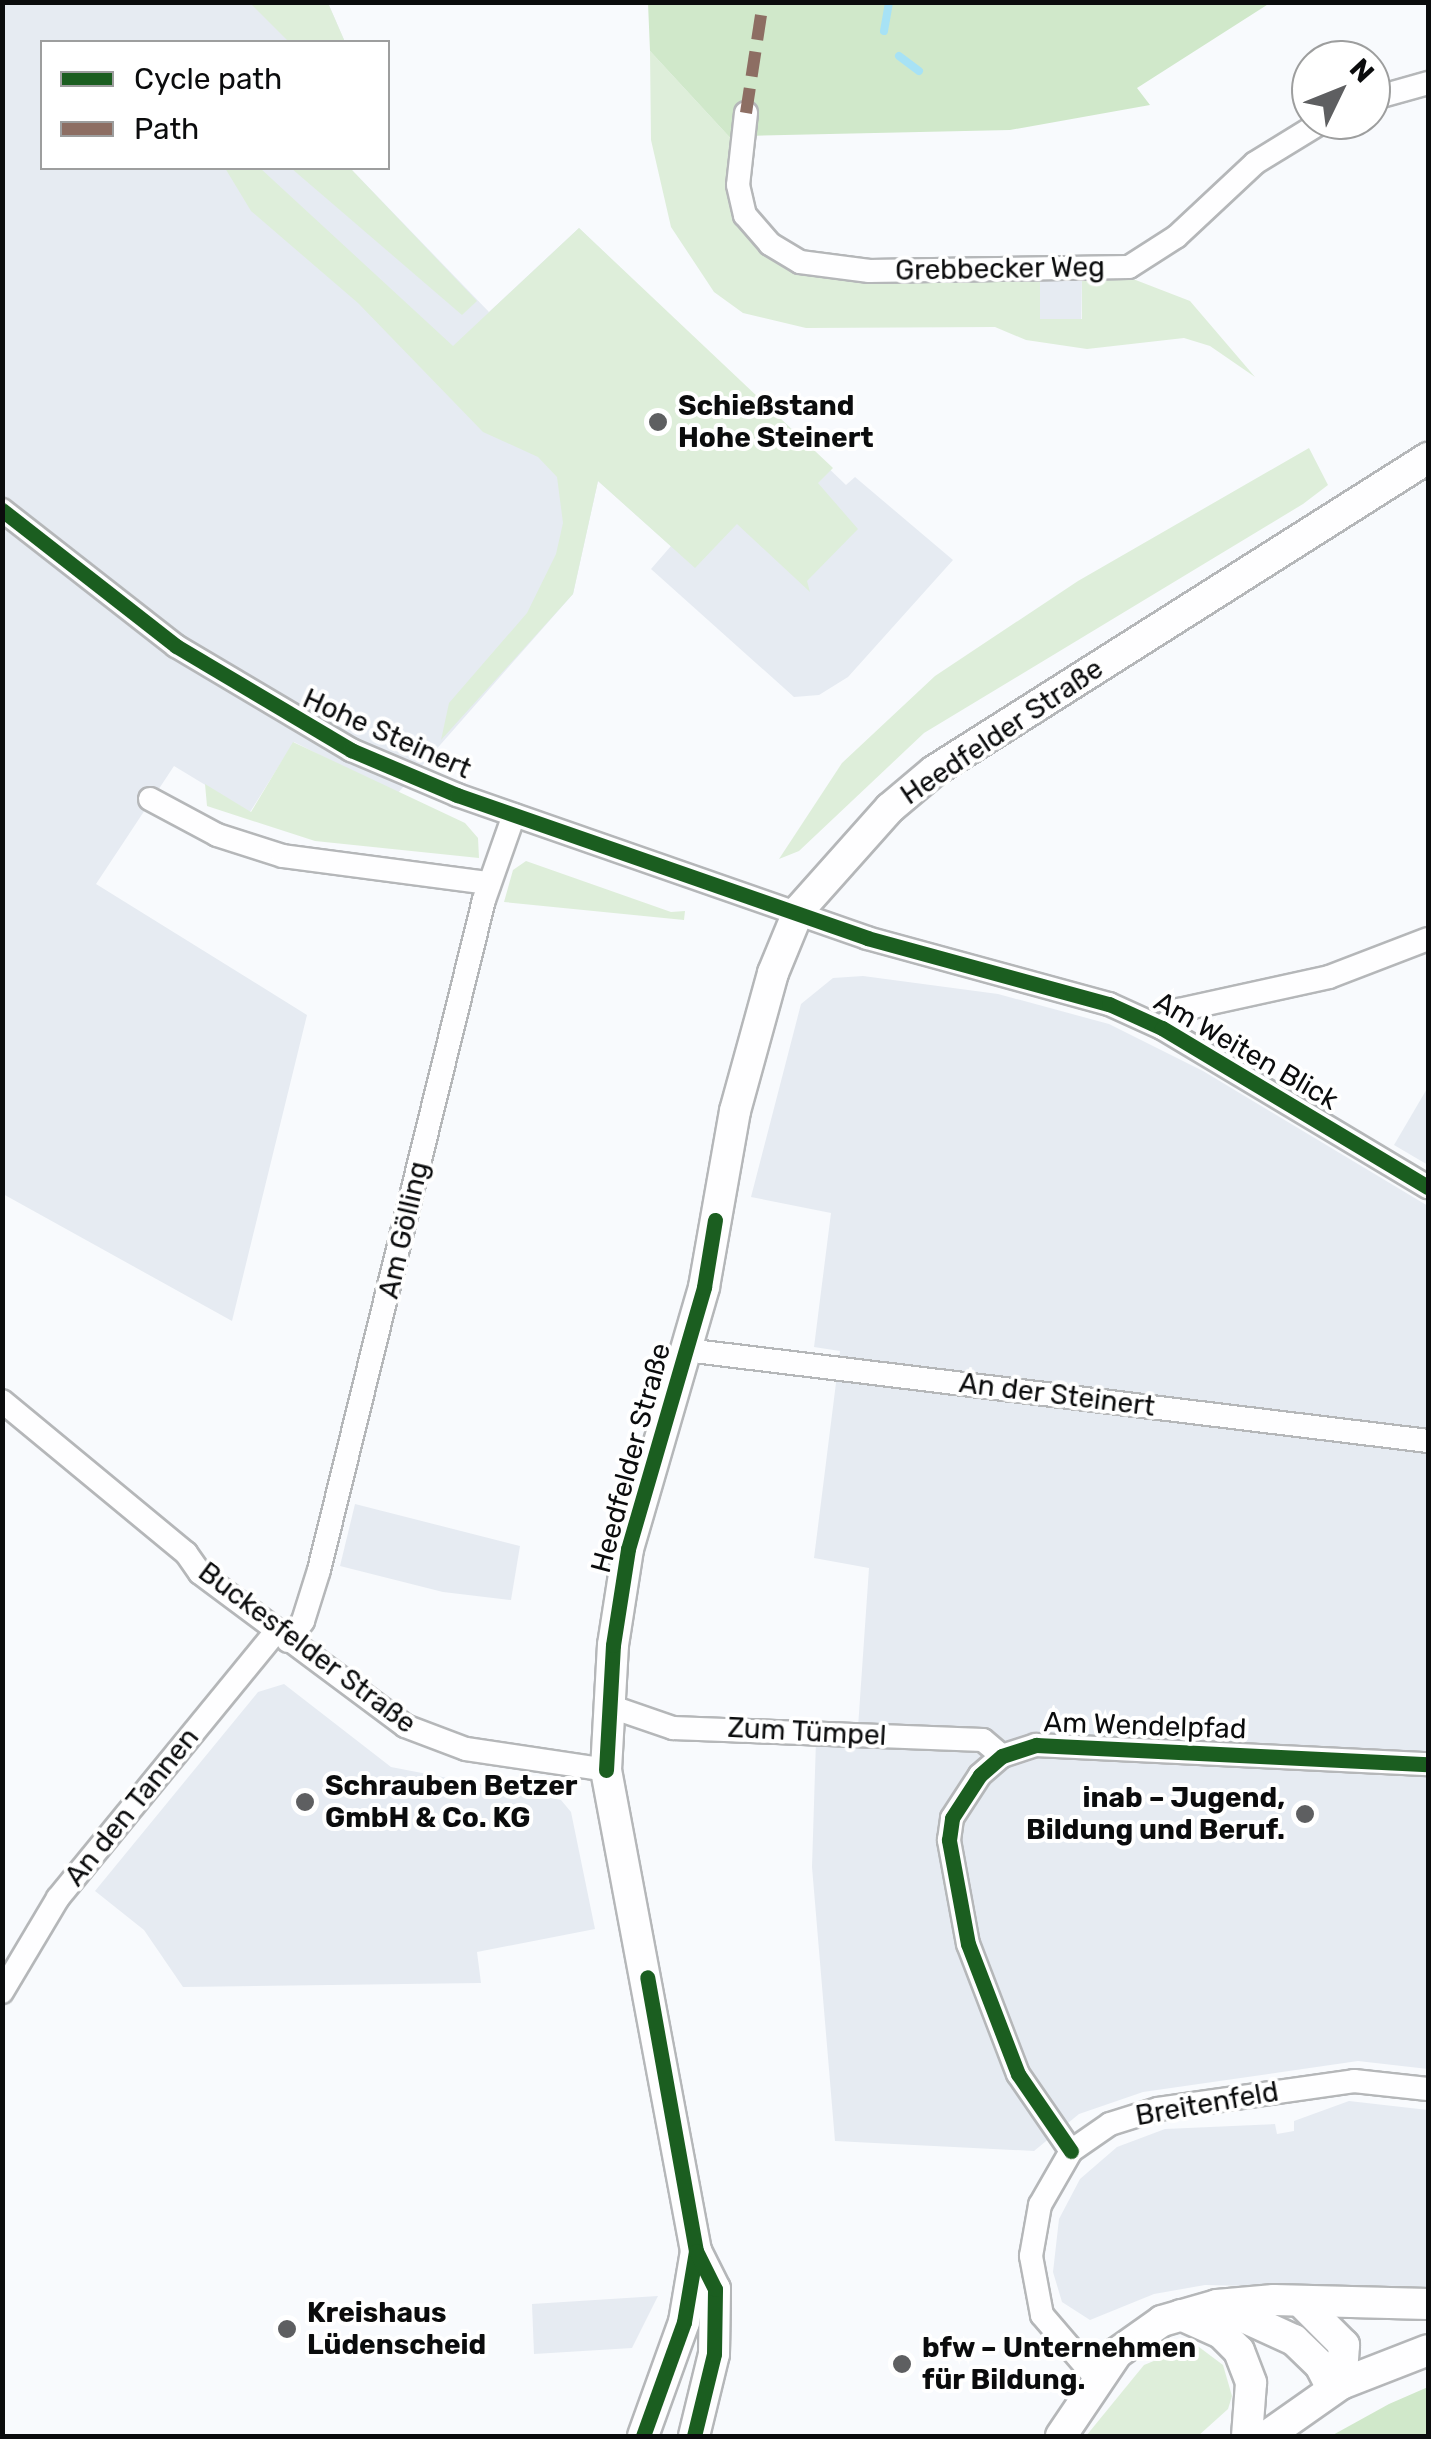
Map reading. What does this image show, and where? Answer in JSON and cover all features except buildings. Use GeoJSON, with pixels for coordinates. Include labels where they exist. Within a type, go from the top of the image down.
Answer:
{"type":"FeatureCollection","features":[{"type":"Feature","properties":{"kind":"main road","name":"Heedfelder Straße"},"geometry":{"type":"LineString","coordinates":[[694,2436],[714,2354],[715,2289],[696,2251],[606,1770],[609,1706],[628,1549],[686,1350],[751,1046],[799,910],[890,808],[934,771],[1428,458]]}},
{"type":"Feature","properties":{"kind":"main road","name":"Heedfelder Straße"},"geometry":{"type":"LineString","coordinates":[[643,2436],[684,2322],[696,2251]]}},
{"type":"Feature","properties":{"kind":"main road"},"geometry":{"type":"LineString","coordinates":[[1300,2302],[1344,2345],[1336,2386]]}},
{"type":"Feature","properties":{"kind":"main road"},"geometry":{"type":"LineString","coordinates":[[1060,2436],[1096,2378],[1138,2334],[1181,2316],[1216,2305],[1428,2304]]}},
{"type":"Feature","properties":{"kind":"main road"},"geometry":{"type":"LineString","coordinates":[[1216,2305],[1294,2340],[1313,2356],[1336,2386]]}},
{"type":"Feature","properties":{"kind":"main road"},"geometry":{"type":"LineString","coordinates":[[1181,2316],[1221,2334],[1239,2350],[1251,2384],[1247,2436]]}},
{"type":"Feature","properties":{"kind":"main road"},"geometry":{"type":"LineString","coordinates":[[1266,2436],[1336,2386],[1428,2350]]}},
{"type":"Feature","properties":{"kind":"street"},"geometry":{"type":"LineString","coordinates":[[1391,93],[1428,83]]}},
{"type":"Feature","properties":{"kind":"street","name":"Grebbecker Weg"},"geometry":{"type":"LineString","coordinates":[[746,113],[738,184],[745,215],[770,244],[800,262],[870,270],[1129,267],[1176,237],[1255,163],[1292,140]]}},
{"type":"Feature","properties":{"kind":"street","name":"Hohe Steinert"},"geometry":{"type":"LineString","coordinates":[[2,510],[176,646],[272,709],[394,770],[514,815],[799,910]]}},
{"type":"Feature","properties":{"kind":"street"},"geometry":{"type":"LineString","coordinates":[[150,799],[217,835],[284,856],[489,883]]}},
{"type":"Feature","properties":{"kind":"street","name":"Am Gölling"},"geometry":{"type":"LineString","coordinates":[[282,1636],[303,1621],[332,1521],[489,883],[514,815]]}},
{"type":"Feature","properties":{"kind":"street","name":"Am Weiten Blick"},"geometry":{"type":"LineString","coordinates":[[799,910],[867,938],[1043,982],[1162,1028],[1428,1187]]}},
{"type":"Feature","properties":{"kind":"street","name":"Am Weiten Blick"},"geometry":{"type":"LineString","coordinates":[[1162,1028],[1179,1010],[1329,978],[1428,940]]}},
{"type":"Feature","properties":{"kind":"street","name":"An der Steinert"},"geometry":{"type":"LineString","coordinates":[[686,1350],[1428,1441]]}},
{"type":"Feature","properties":{"kind":"street","name":"Buckesfelder Straße"},"geometry":{"type":"LineString","coordinates":[[2,1402],[282,1636],[389,1716],[430,1738],[518,1760],[606,1770]]}},
{"type":"Feature","properties":{"kind":"street","name":"An den Tannen"},"geometry":{"type":"LineString","coordinates":[[2,1992],[58,1898],[282,1636]]}},
{"type":"Feature","properties":{"kind":"street","name":"Zum Tümpel"},"geometry":{"type":"LineString","coordinates":[[609,1706],[673,1728],[983,1740],[1002,1756]]}},
{"type":"Feature","properties":{"kind":"street","name":"Am Wendelpfad"},"geometry":{"type":"LineString","coordinates":[[1002,1756],[1036,1745],[1096,1746],[1428,1764]]}},
{"type":"Feature","properties":{"kind":"street"},"geometry":{"type":"LineString","coordinates":[[1002,1756],[980,1775],[952,1818],[954,1884],[1006,2047],[1030,2095],[1071,2152]]}},
{"type":"Feature","properties":{"kind":"street","name":"Breitenfeld"},"geometry":{"type":"LineString","coordinates":[[1096,2378],[1042,2315],[1031,2256],[1040,2205],[1071,2152],[1110,2124],[1158,2109],[1354,2080],[1428,2089]]}},
{"type":"Feature","properties":{"kind":"shaded area"},"geometry":{"type":"Polygon","coordinates":[[[2,3],[328,3],[344,40],[40,40],[40,170],[352,170],[489,312],[579,228],[846,485],[855,477],[953,560],[848,677],[819,695],[794,697],[651,569],[671,546],[598,481],[573,594],[397,794],[294,742],[250,812],[174,766],[96,884],[307,1015],[232,1321],[3,1194],[2,3]]]}},
{"type":"Feature","properties":{"kind":"shaded area"},"geometry":{"type":"Polygon","coordinates":[[[1040,277],[1082,278],[1081,320],[1039,319],[1040,277]]]}},
{"type":"Feature","properties":{"kind":"shaded area"},"geometry":{"type":"Polygon","coordinates":[[[863,976],[998,994],[1109,1024],[1203,1071],[1428,1206],[1428,2069],[1358,2061],[1143,2092],[1079,2114],[1034,2151],[835,2141],[812,1867],[816,1740],[857,1742],[869,1568],[814,1558],[840,1351],[814,1347],[831,1213],[751,1197],[801,1004],[833,978],[863,976]]]}},
{"type":"Feature","properties":{"kind":"shaded area"},"geometry":{"type":"Polygon","coordinates":[[[1428,1087],[1428,1165],[1394,1145],[1428,1087]]]}},
{"type":"Feature","properties":{"kind":"shaded area"},"geometry":{"type":"Polygon","coordinates":[[[355,1504],[520,1546],[511,1600],[443,1592],[340,1566],[355,1504]]]}},
{"type":"Feature","properties":{"kind":"shaded area"},"geometry":{"type":"Polygon","coordinates":[[[284,1684],[391,1767],[561,1800],[571,1812],[595,1929],[477,1952],[481,1983],[183,1987],[144,1930],[95,1891],[258,1692],[284,1684]]]}},
{"type":"Feature","properties":{"kind":"shaded area"},"geometry":{"type":"Polygon","coordinates":[[[1349,2101],[1428,2110],[1428,2290],[1205,2285],[1154,2294],[1090,2320],[1062,2302],[1053,2272],[1059,2219],[1080,2179],[1117,2147],[1165,2129],[1275,2124],[1277,2134],[1294,2131],[1294,2121],[1349,2101]]]}},
{"type":"Feature","properties":{"kind":"shaded area"},"geometry":{"type":"Polygon","coordinates":[[[658,2296],[632,2348],[534,2354],[532,2304],[658,2296]]]}},
{"type":"Feature","properties":{"kind":"green space"},"geometry":{"type":"Polygon","coordinates":[[[250,3],[328,3],[344,40],[287,40],[250,3]]]}},
{"type":"Feature","properties":{"kind":"green space"},"geometry":{"type":"Polygon","coordinates":[[[648,3],[1270,3],[1137,88],[1150,105],[1010,130],[744,136],[734,142],[650,51],[648,3]]]}},
{"type":"Feature","properties":{"kind":"green space"},"geometry":{"type":"Polygon","coordinates":[[[650,51],[734,142],[763,251],[1040,277],[1040,319],[1082,319],[1082,278],[1133,279],[1190,301],[1255,377],[1210,346],[1184,338],[1087,349],[1026,340],[995,327],[806,328],[743,313],[714,292],[671,227],[651,140],[650,51]]]}},
{"type":"Feature","properties":{"kind":"green space","name":"Schießstand Hohe Steinert"},"geometry":{"type":"Polygon","coordinates":[[[226,170],[262,170],[453,346],[579,228],[833,468],[818,483],[858,529],[807,581],[810,592],[737,524],[695,568],[598,481],[573,594],[441,740],[449,703],[527,613],[556,554],[563,523],[557,477],[538,457],[483,432],[358,303],[251,211],[226,170]]]}},
{"type":"Feature","properties":{"kind":"green space"},"geometry":{"type":"Polygon","coordinates":[[[293,170],[352,170],[477,301],[462,315],[293,170]]]}},
{"type":"Feature","properties":{"kind":"green space"},"geometry":{"type":"Polygon","coordinates":[[[1309,448],[1328,485],[1303,504],[924,733],[799,851],[779,859],[842,763],[935,676],[1078,581],[1309,448]]]}},
{"type":"Feature","properties":{"kind":"green space"},"geometry":{"type":"Polygon","coordinates":[[[293,742],[465,823],[478,838],[479,858],[315,841],[207,806],[205,784],[251,812],[293,742]]]}},
{"type":"Feature","properties":{"kind":"green space"},"geometry":{"type":"Polygon","coordinates":[[[526,861],[671,912],[685,911],[684,920],[504,902],[513,870],[526,861]]]}},
{"type":"Feature","properties":{"kind":"green space"},"geometry":{"type":"Polygon","coordinates":[[[1195,2344],[1223,2365],[1232,2396],[1228,2409],[1198,2436],[1086,2436],[1144,2365],[1195,2344]]]}},
{"type":"Feature","properties":{"kind":"green space"},"geometry":{"type":"Polygon","coordinates":[[[1428,2387],[1428,2436],[1331,2436],[1389,2404],[1428,2387]]]}},
{"type":"Feature","properties":{"kind":"waterway"},"geometry":{"type":"LineString","coordinates":[[884,31],[889,2]]}},
{"type":"Feature","properties":{"kind":"waterway"},"geometry":{"type":"LineString","coordinates":[[899,56],[919,71]]}},
{"type":"Feature","properties":{"kind":"marked path"},"geometry":{"type":"LineString","coordinates":[[746,113],[763,2]]}},
{"type":"Feature","properties":{"kind":"cycle path"},"geometry":{"type":"LineString","coordinates":[[2,510],[176,646],[351,750],[457,795],[867,938],[1109,1004],[1162,1028],[1428,1187]]}},
{"type":"Feature","properties":{"kind":"cycle path"},"geometry":{"type":"LineString","coordinates":[[606,1770],[613,1645],[628,1549],[704,1287],[715,1220]]}},
{"type":"Feature","properties":{"kind":"cycle path"},"geometry":{"type":"LineString","coordinates":[[1071,2151],[1018,2074],[968,1944],[949,1840],[952,1818],[980,1775],[1002,1756],[1036,1745],[1428,1764]]}},
{"type":"Feature","properties":{"kind":"cycle path"},"geometry":{"type":"LineString","coordinates":[[643,2436],[684,2322],[696,2251],[647,1977]]}},
{"type":"Feature","properties":{"kind":"cycle path"},"geometry":{"type":"LineString","coordinates":[[694,2436],[714,2354],[715,2289],[696,2251]]}},
{"type":"Feature","properties":{"kind":"place","name":"Schießstand Hohe Steinert"},"geometry":{"type":"Point","coordinates":[658,422]}},
{"type":"Feature","properties":{"kind":"place","name":"Schrauben Betzer GmbH & Co. KG"},"geometry":{"type":"Point","coordinates":[305,1802]}},
{"type":"Feature","properties":{"kind":"place","name":"inab – Jugend, Bildung und Beruf."},"geometry":{"type":"Point","coordinates":[1305,1814]}},
{"type":"Feature","properties":{"kind":"place","name":"Kreishaus Lüdenscheid"},"geometry":{"type":"Point","coordinates":[287,2329]}},
{"type":"Feature","properties":{"kind":"place","name":"bfw – Unternehmen für Bildung."},"geometry":{"type":"Point","coordinates":[902,2364]}}]}
